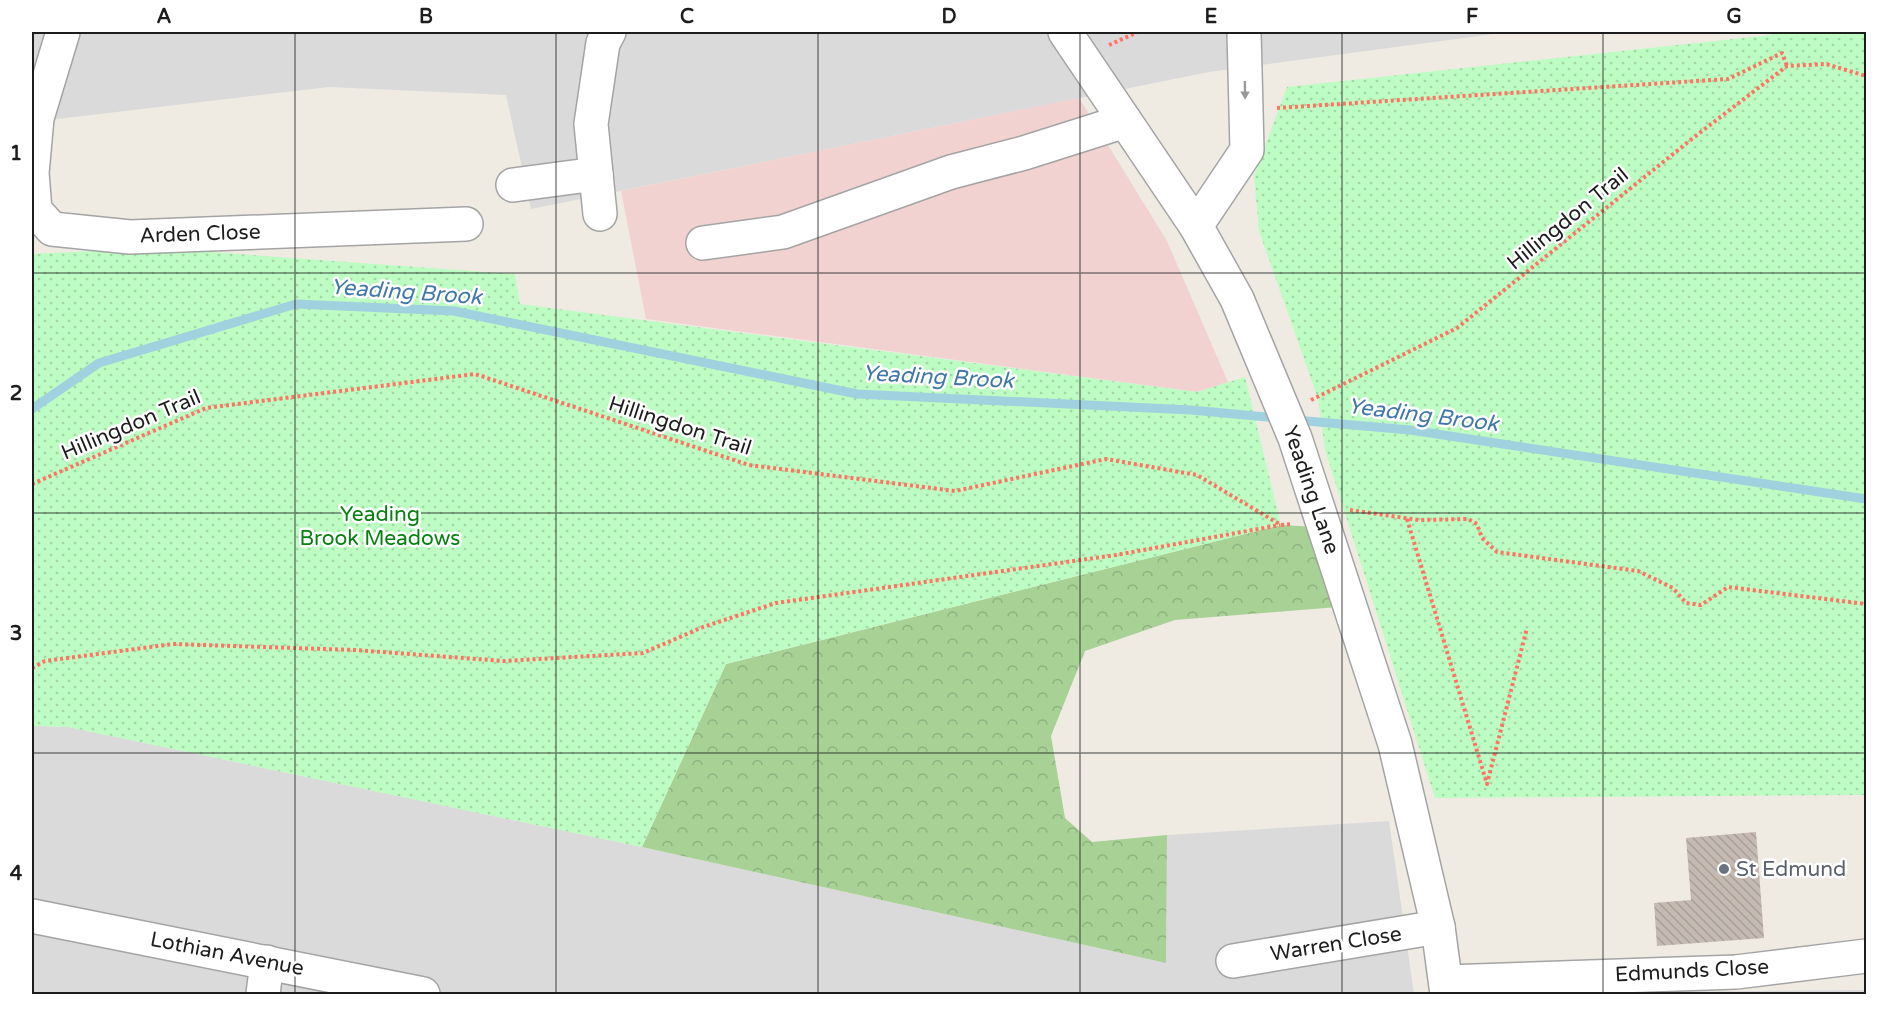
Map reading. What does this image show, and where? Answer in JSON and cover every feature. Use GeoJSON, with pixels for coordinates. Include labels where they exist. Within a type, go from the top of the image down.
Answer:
{"type":"FeatureCollection","features":[{"type":"Feature","properties":{"kind":"street","name":"Arden Close"},"geometry":{"type":"LineString","coordinates":[[63,32],[37,118],[32,173],[35,210],[52,230],[130,237],[466,224]]}},
{"type":"Feature","properties":{"kind":"street"},"geometry":{"type":"LineString","coordinates":[[600,214],[591,124],[603,44],[609,32]]}},
{"type":"Feature","properties":{"kind":"street","name":"Yeading Lane"},"geometry":{"type":"LineString","coordinates":[[1065,32],[1196,226],[1237,299],[1295,438],[1395,744],[1438,927],[1446,988]]}},
{"type":"Feature","properties":{"kind":"street"},"geometry":{"type":"LineString","coordinates":[[1196,226],[1247,150],[1244,32]]}},
{"type":"Feature","properties":{"kind":"street"},"geometry":{"type":"LineString","coordinates":[[703,243],[783,232],[951,172],[1024,153],[1125,121]]}},
{"type":"Feature","properties":{"kind":"street"},"geometry":{"type":"LineString","coordinates":[[513,185],[596,174]]}},
{"type":"Feature","properties":{"kind":"street","name":"Lothian Avenue"},"geometry":{"type":"LineString","coordinates":[[32,916],[423,994]]}},
{"type":"Feature","properties":{"kind":"street","name":"Warren Close"},"geometry":{"type":"LineString","coordinates":[[1233,961],[1438,927]]}},
{"type":"Feature","properties":{"kind":"street","name":"Edmunds Close"},"geometry":{"type":"LineString","coordinates":[[1446,988],[1736,972],[1866,956]]}},
{"type":"Feature","properties":{"kind":"street"},"geometry":{"type":"LineString","coordinates":[[263,994],[267,962]]}},
{"type":"Feature","properties":{"kind":"path"},"geometry":{"type":"LineString","coordinates":[[1246,109],[1728,79],[1782,53],[1787,66],[1826,64],[1866,76]]}},
{"type":"Feature","properties":{"kind":"path","name":"Hillingdon Trail"},"geometry":{"type":"LineString","coordinates":[[1281,405],[1318,399],[1457,328],[1693,138],[1787,66]]}},
{"type":"Feature","properties":{"kind":"path","name":"Hillingdon Trail"},"geometry":{"type":"LineString","coordinates":[[32,484],[206,408],[474,374],[749,465],[955,491],[1106,459],[1197,475],[1281,525]]}},
{"type":"Feature","properties":{"kind":"path"},"geometry":{"type":"LineString","coordinates":[[32,668],[45,660],[173,644],[355,650],[504,661],[644,653],[703,627],[776,603],[1116,555],[1281,525],[1320,512],[1407,519],[1451,521],[1468,519],[1477,524],[1482,538],[1497,552],[1638,571],[1673,588],[1686,603],[1701,605],[1728,587],[1866,604]]}},
{"type":"Feature","properties":{"kind":"path"},"geometry":{"type":"LineString","coordinates":[[1407,519],[1487,784],[1527,627]]}},
{"type":"Feature","properties":{"kind":"shaded area"},"geometry":{"type":"Polygon","coordinates":[[[32,32],[1509,32],[1209,72],[531,209],[506,95],[329,87],[32,122],[32,32]]]}},
{"type":"Feature","properties":{"kind":"shaded area"},"geometry":{"type":"Polygon","coordinates":[[[1079,98],[1167,241],[1228,382],[1197,392],[646,319],[621,191],[1079,98]]]}},
{"type":"Feature","properties":{"kind":"shaded area"},"geometry":{"type":"Polygon","coordinates":[[[32,726],[68,727],[642,847],[1166,963],[1167,835],[1389,821],[1414,994],[32,994],[32,726]]]}},
{"type":"Feature","properties":{"kind":"shaded area"},"geometry":{"type":"Polygon","coordinates":[[[1866,990],[1866,994],[1414,994],[1866,990]]]}},
{"type":"Feature","properties":{"kind":"green space"},"geometry":{"type":"Polygon","coordinates":[[[1771,32],[1866,32],[1866,795],[1435,798],[1325,450],[1318,399],[1259,231],[1254,176],[1287,87],[1771,35],[1771,32]]]}},
{"type":"Feature","properties":{"kind":"green space","name":"Yeading Brook Meadows"},"geometry":{"type":"Polygon","coordinates":[[[155,248],[515,274],[520,304],[1197,392],[1245,377],[1281,525],[726,664],[642,847],[68,727],[32,726],[32,254],[155,248]]]}},
{"type":"Feature","properties":{"kind":"green space"},"geometry":{"type":"Polygon","coordinates":[[[1281,525],[1317,527],[1350,606],[1175,620],[1085,651],[1051,736],[1065,818],[1092,842],[1167,835],[1166,963],[642,847],[726,664],[1281,525]]]}},
{"type":"Feature","properties":{"kind":"building","name":"St Edmund"},"geometry":{"type":"Polygon","coordinates":[[[1756,832],[1764,938],[1657,946],[1654,903],[1691,900],[1686,838],[1756,832]]]}},
{"type":"Feature","properties":{"kind":"waterway","name":"Yeading Brook"},"geometry":{"type":"LineString","coordinates":[[32,409],[99,363],[296,304],[454,311],[857,394],[1191,410],[1278,418]]}},
{"type":"Feature","properties":{"kind":"waterway","name":"Yeading Brook"},"geometry":{"type":"LineString","coordinates":[[1295,420],[1410,430],[1866,499]]}},
{"type":"Feature","properties":{"kind":"place","name":"St Edmund"},"geometry":{"type":"Point","coordinates":[1724,869]}}]}
